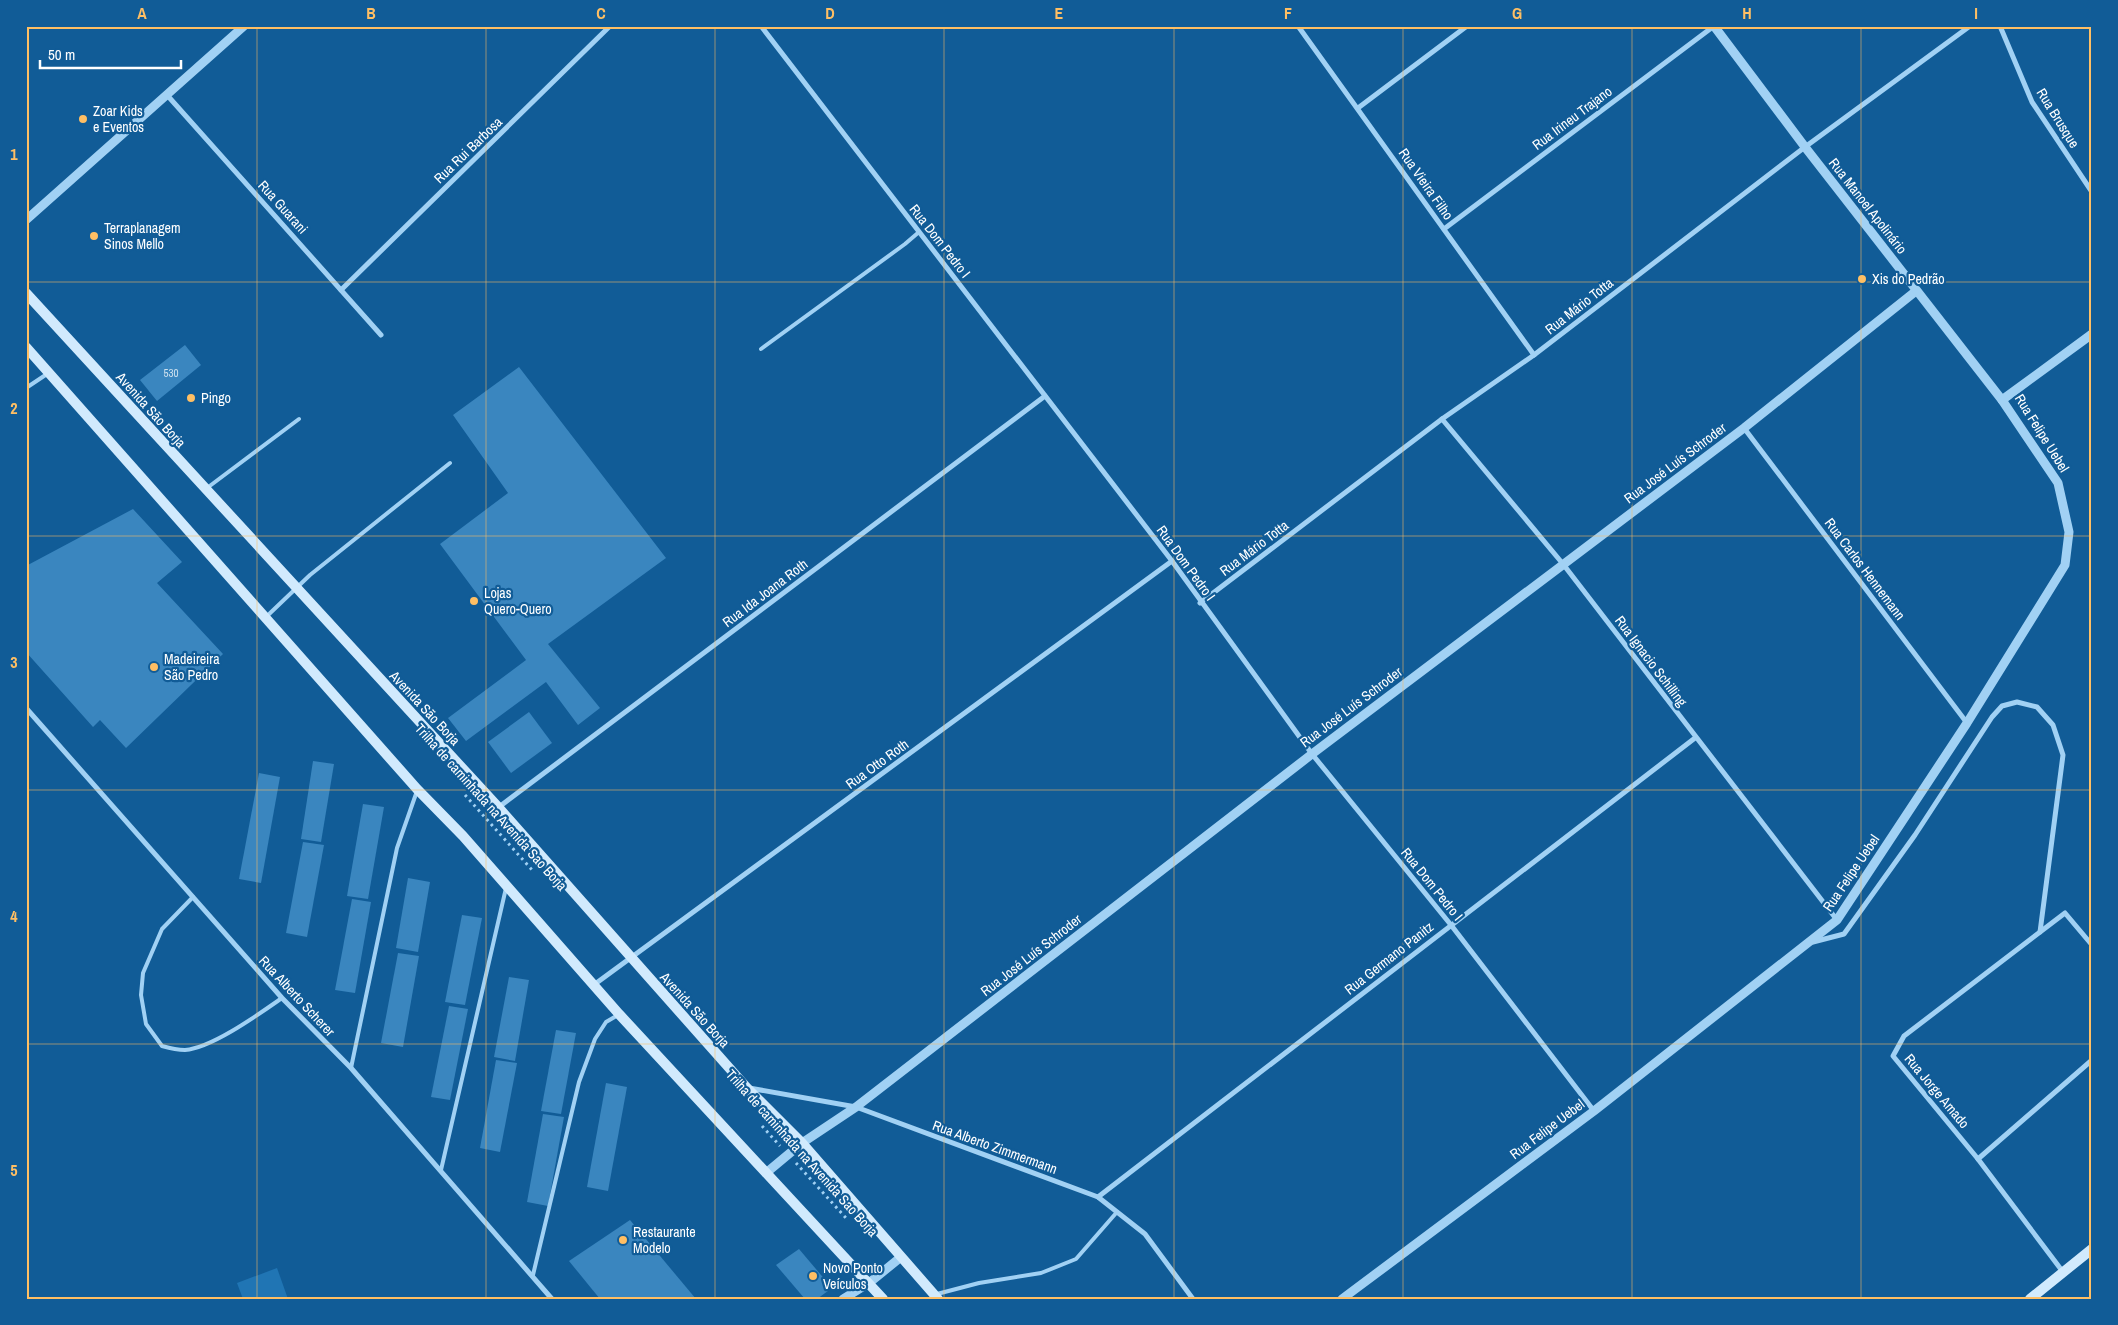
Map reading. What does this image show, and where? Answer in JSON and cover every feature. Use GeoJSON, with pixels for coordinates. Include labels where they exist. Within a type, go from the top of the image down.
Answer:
{"type":"FeatureCollection","features":[{"type":"Feature","properties":{"kind":"main road","name":"Avenida São Borja"},"geometry":{"type":"LineString","coordinates":[[26,293],[498,807],[747,1088],[802,1142],[936,1297]]}},
{"type":"Feature","properties":{"kind":"main road"},"geometry":{"type":"LineString","coordinates":[[26,347],[418,789],[463,836],[595,984],[619,1014],[883,1299]]}},
{"type":"Feature","properties":{"kind":"main road"},"geometry":{"type":"LineString","coordinates":[[2030,1299],[2092,1249]]}},
{"type":"Feature","properties":{"kind":"street"},"geometry":{"type":"LineString","coordinates":[[26,220],[244,26]]}},
{"type":"Feature","properties":{"kind":"street","name":"Rua Rui Barbosa"},"geometry":{"type":"LineString","coordinates":[[341,290],[610,26]]}},
{"type":"Feature","properties":{"kind":"street","name":"Rua Dom Pedro I"},"geometry":{"type":"LineString","coordinates":[[761,26],[1172,561],[1200,603],[1312,754],[1451,925],[1594,1111]]}},
{"type":"Feature","properties":{"kind":"street","name":"Rua Vieira Filho"},"geometry":{"type":"LineString","coordinates":[[1298,26],[1534,355]]}},
{"type":"Feature","properties":{"kind":"street"},"geometry":{"type":"LineString","coordinates":[[1358,108],[1467,26]]}},
{"type":"Feature","properties":{"kind":"street","name":"Rua Manoel Apolinário"},"geometry":{"type":"LineString","coordinates":[[1714,26],[1805,147],[2002,400]]}},
{"type":"Feature","properties":{"kind":"street","name":"Rua Irineu Trajano"},"geometry":{"type":"LineString","coordinates":[[1444,229],[1714,26]]}},
{"type":"Feature","properties":{"kind":"street","name":"Rua Mário Totta"},"geometry":{"type":"LineString","coordinates":[[1200,603],[1442,420],[1534,355],[1805,147],[1970,26]]}},
{"type":"Feature","properties":{"kind":"street","name":"Rua Brusque"},"geometry":{"type":"LineString","coordinates":[[2000,26],[2032,102],[2092,192]]}},
{"type":"Feature","properties":{"kind":"street","name":"Rua Guarani"},"geometry":{"type":"LineString","coordinates":[[167,95],[381,335]]}},
{"type":"Feature","properties":{"kind":"street","name":"Rua José Luís Schroder"},"geometry":{"type":"LineString","coordinates":[[802,1142],[856,1107],[1312,754],[1744,428],[1916,291]]}},
{"type":"Feature","properties":{"kind":"street","name":"Rua Felipe Uebel"},"geometry":{"type":"LineString","coordinates":[[1342,1299],[1594,1111],[1837,920],[1967,723],[2064,565],[2069,532],[2058,483],[2002,400],[2092,334]]}},
{"type":"Feature","properties":{"kind":"street","name":"Rua Ida Joana Roth"},"geometry":{"type":"LineString","coordinates":[[498,807],[1045,396]]}},
{"type":"Feature","properties":{"kind":"street","name":"Rua Ignacio Schilling"},"geometry":{"type":"LineString","coordinates":[[1442,420],[1563,564],[1695,738],[1837,920]]}},
{"type":"Feature","properties":{"kind":"street","name":"Rua Carlos Hennemann"},"geometry":{"type":"LineString","coordinates":[[1744,428],[1967,723]]}},
{"type":"Feature","properties":{"kind":"street","name":"Rua Otto Roth"},"geometry":{"type":"LineString","coordinates":[[595,984],[1172,561]]}},
{"type":"Feature","properties":{"kind":"street"},"geometry":{"type":"LineString","coordinates":[[1807,943],[1844,934],[1914,835],[1992,717],[2002,706],[2017,702],[2038,707],[2053,726],[2064,755],[2040,932]]}},
{"type":"Feature","properties":{"kind":"street","name":"Rua Alberto Scherer"},"geometry":{"type":"LineString","coordinates":[[26,708],[282,998],[351,1068],[552,1299]]}},
{"type":"Feature","properties":{"kind":"street","name":"Rua Germano Panitz"},"geometry":{"type":"LineString","coordinates":[[1098,1198],[1695,738]]}},
{"type":"Feature","properties":{"kind":"street","name":"Rua Jorge Amado"},"geometry":{"type":"LineString","coordinates":[[2064,1272],[1978,1159],[1893,1056],[1904,1036],[2065,913],[2092,945]]}},
{"type":"Feature","properties":{"kind":"street"},"geometry":{"type":"LineString","coordinates":[[1978,1159],[2092,1060]]}},
{"type":"Feature","properties":{"kind":"street","name":"Rua Alberto Zimmermann"},"geometry":{"type":"LineString","coordinates":[[747,1088],[856,1107],[1098,1198],[1145,1234],[1193,1299]]}},
{"type":"Feature","properties":{"kind":"street"},"geometry":{"type":"LineString","coordinates":[[766,1173],[802,1142]]}},
{"type":"Feature","properties":{"kind":"street"},"geometry":{"type":"LineString","coordinates":[[843,1299],[869,1283],[901,1257]]}},
{"type":"Feature","properties":{"kind":"lane"},"geometry":{"type":"LineString","coordinates":[[761,350],[919,232]]}},
{"type":"Feature","properties":{"kind":"lane"},"geometry":{"type":"LineString","coordinates":[[26,388],[49,373]]}},
{"type":"Feature","properties":{"kind":"lane"},"geometry":{"type":"LineString","coordinates":[[206,490],[299,419]]}},
{"type":"Feature","properties":{"kind":"lane"},"geometry":{"type":"LineString","coordinates":[[266,616],[297,590],[310,575],[450,463]]}},
{"type":"Feature","properties":{"kind":"lane"},"geometry":{"type":"LineString","coordinates":[[351,1068],[398,848],[418,789]]}},
{"type":"Feature","properties":{"kind":"lane"},"geometry":{"type":"LineString","coordinates":[[441,1170],[506,886]]}},
{"type":"Feature","properties":{"kind":"lane"},"geometry":{"type":"LineString","coordinates":[[193,897],[162,929],[143,973],[141,995],[146,1024],[162,1046],[184,1050],[201,1046],[250,1020],[282,998]]}},
{"type":"Feature","properties":{"kind":"lane"},"geometry":{"type":"LineString","coordinates":[[533,1275],[579,1082],[595,1039],[606,1022],[619,1014]]}},
{"type":"Feature","properties":{"kind":"lane"},"geometry":{"type":"LineString","coordinates":[[936,1297],[979,1284],[1041,1273],[1076,1259],[1117,1212]]}},
{"type":"Feature","properties":{"kind":"path","name":"Trilha de caminhada na Avenida Sao Borja"},"geometry":{"type":"LineString","coordinates":[[460,790],[540,878]]}},
{"type":"Feature","properties":{"kind":"path","name":"Trilha de caminhada na Avenida Sao Borja"},"geometry":{"type":"LineString","coordinates":[[756,1119],[852,1224]]}},
{"type":"Feature","properties":{"kind":"shaded area"},"geometry":{"type":"Polygon","coordinates":[[[277,1268],[288,1299],[243,1299],[237,1283],[277,1268]]]}},
{"type":"Feature","properties":{"kind":"building"},"geometry":{"type":"Polygon","coordinates":[[[185,345],[201,365],[157,401],[140,380],[185,345]]]}},
{"type":"Feature","properties":{"kind":"building"},"geometry":{"type":"Polygon","coordinates":[[[519,367],[666,558],[548,644],[600,708],[578,725],[546,682],[466,741],[448,718],[526,660],[440,544],[508,493],[453,415],[519,367]]]}},
{"type":"Feature","properties":{"kind":"building"},"geometry":{"type":"Polygon","coordinates":[[[133,509],[182,562],[157,583],[223,654],[126,748],[100,720],[93,727],[26,652],[26,566],[133,509]]]}},
{"type":"Feature","properties":{"kind":"building"},"geometry":{"type":"Polygon","coordinates":[[[529,712],[552,743],[511,773],[488,742],[529,712]]]}},
{"type":"Feature","properties":{"kind":"building"},"geometry":{"type":"Polygon","coordinates":[[[313,761],[334,764],[321,842],[301,839],[313,761]]]}},
{"type":"Feature","properties":{"kind":"building"},"geometry":{"type":"Polygon","coordinates":[[[259,773],[280,777],[261,883],[239,879],[259,773]]]}},
{"type":"Feature","properties":{"kind":"building"},"geometry":{"type":"Polygon","coordinates":[[[363,804],[384,807],[368,899],[347,896],[363,804]]]}},
{"type":"Feature","properties":{"kind":"building"},"geometry":{"type":"Polygon","coordinates":[[[303,842],[324,845],[307,937],[286,933],[303,842]]]}},
{"type":"Feature","properties":{"kind":"building"},"geometry":{"type":"Polygon","coordinates":[[[408,878],[430,882],[418,952],[396,948],[408,878]]]}},
{"type":"Feature","properties":{"kind":"building"},"geometry":{"type":"Polygon","coordinates":[[[352,899],[371,902],[355,993],[335,990],[352,899]]]}},
{"type":"Feature","properties":{"kind":"building"},"geometry":{"type":"Polygon","coordinates":[[[462,915],[482,918],[465,1005],[445,1002],[462,915]]]}},
{"type":"Feature","properties":{"kind":"building"},"geometry":{"type":"Polygon","coordinates":[[[398,953],[419,956],[403,1047],[381,1043],[398,953]]]}},
{"type":"Feature","properties":{"kind":"building"},"geometry":{"type":"Polygon","coordinates":[[[509,977],[529,980],[515,1061],[494,1057],[509,977]]]}},
{"type":"Feature","properties":{"kind":"building"},"geometry":{"type":"Polygon","coordinates":[[[449,1006],[468,1009],[450,1100],[431,1097],[449,1006]]]}},
{"type":"Feature","properties":{"kind":"building"},"geometry":{"type":"Polygon","coordinates":[[[556,1030],[576,1033],[561,1114],[541,1111],[556,1030]]]}},
{"type":"Feature","properties":{"kind":"building"},"geometry":{"type":"Polygon","coordinates":[[[496,1060],[517,1063],[500,1152],[480,1148],[496,1060]]]}},
{"type":"Feature","properties":{"kind":"building"},"geometry":{"type":"Polygon","coordinates":[[[606,1083],[627,1087],[608,1191],[587,1187],[606,1083]]]}},
{"type":"Feature","properties":{"kind":"building"},"geometry":{"type":"Polygon","coordinates":[[[543,1114],[564,1117],[548,1206],[527,1202],[543,1114]]]}},
{"type":"Feature","properties":{"kind":"building","name":"Restaurante Modelo"},"geometry":{"type":"Polygon","coordinates":[[[630,1220],[696,1299],[600,1299],[569,1261],[630,1220]]]}},
{"type":"Feature","properties":{"kind":"building"},"geometry":{"type":"Polygon","coordinates":[[[799,1249],[832,1288],[817,1299],[805,1299],[776,1265],[799,1249]]]}},
{"type":"Feature","properties":{"kind":"place","name":"Zoar Kids e Eventos"},"geometry":{"type":"Point","coordinates":[83,119]}},
{"type":"Feature","properties":{"kind":"place","name":"Terraplanagem Sinos Mello"},"geometry":{"type":"Point","coordinates":[94,236]}},
{"type":"Feature","properties":{"kind":"place","name":"Xis do Pedrão"},"geometry":{"type":"Point","coordinates":[1862,279]}},
{"type":"Feature","properties":{"kind":"place","name":"Pingo"},"geometry":{"type":"Point","coordinates":[191,398]}},
{"type":"Feature","properties":{"kind":"place","name":"Lojas Quero-Quero"},"geometry":{"type":"Point","coordinates":[474,601]}},
{"type":"Feature","properties":{"kind":"place","name":"Madeireira São Pedro"},"geometry":{"type":"Point","coordinates":[154,667]}},
{"type":"Feature","properties":{"kind":"place","name":"Restaurante Modelo"},"geometry":{"type":"Point","coordinates":[623,1240]}},
{"type":"Feature","properties":{"kind":"place","name":"Novo Ponto Veículos"},"geometry":{"type":"Point","coordinates":[813,1276]}}]}
